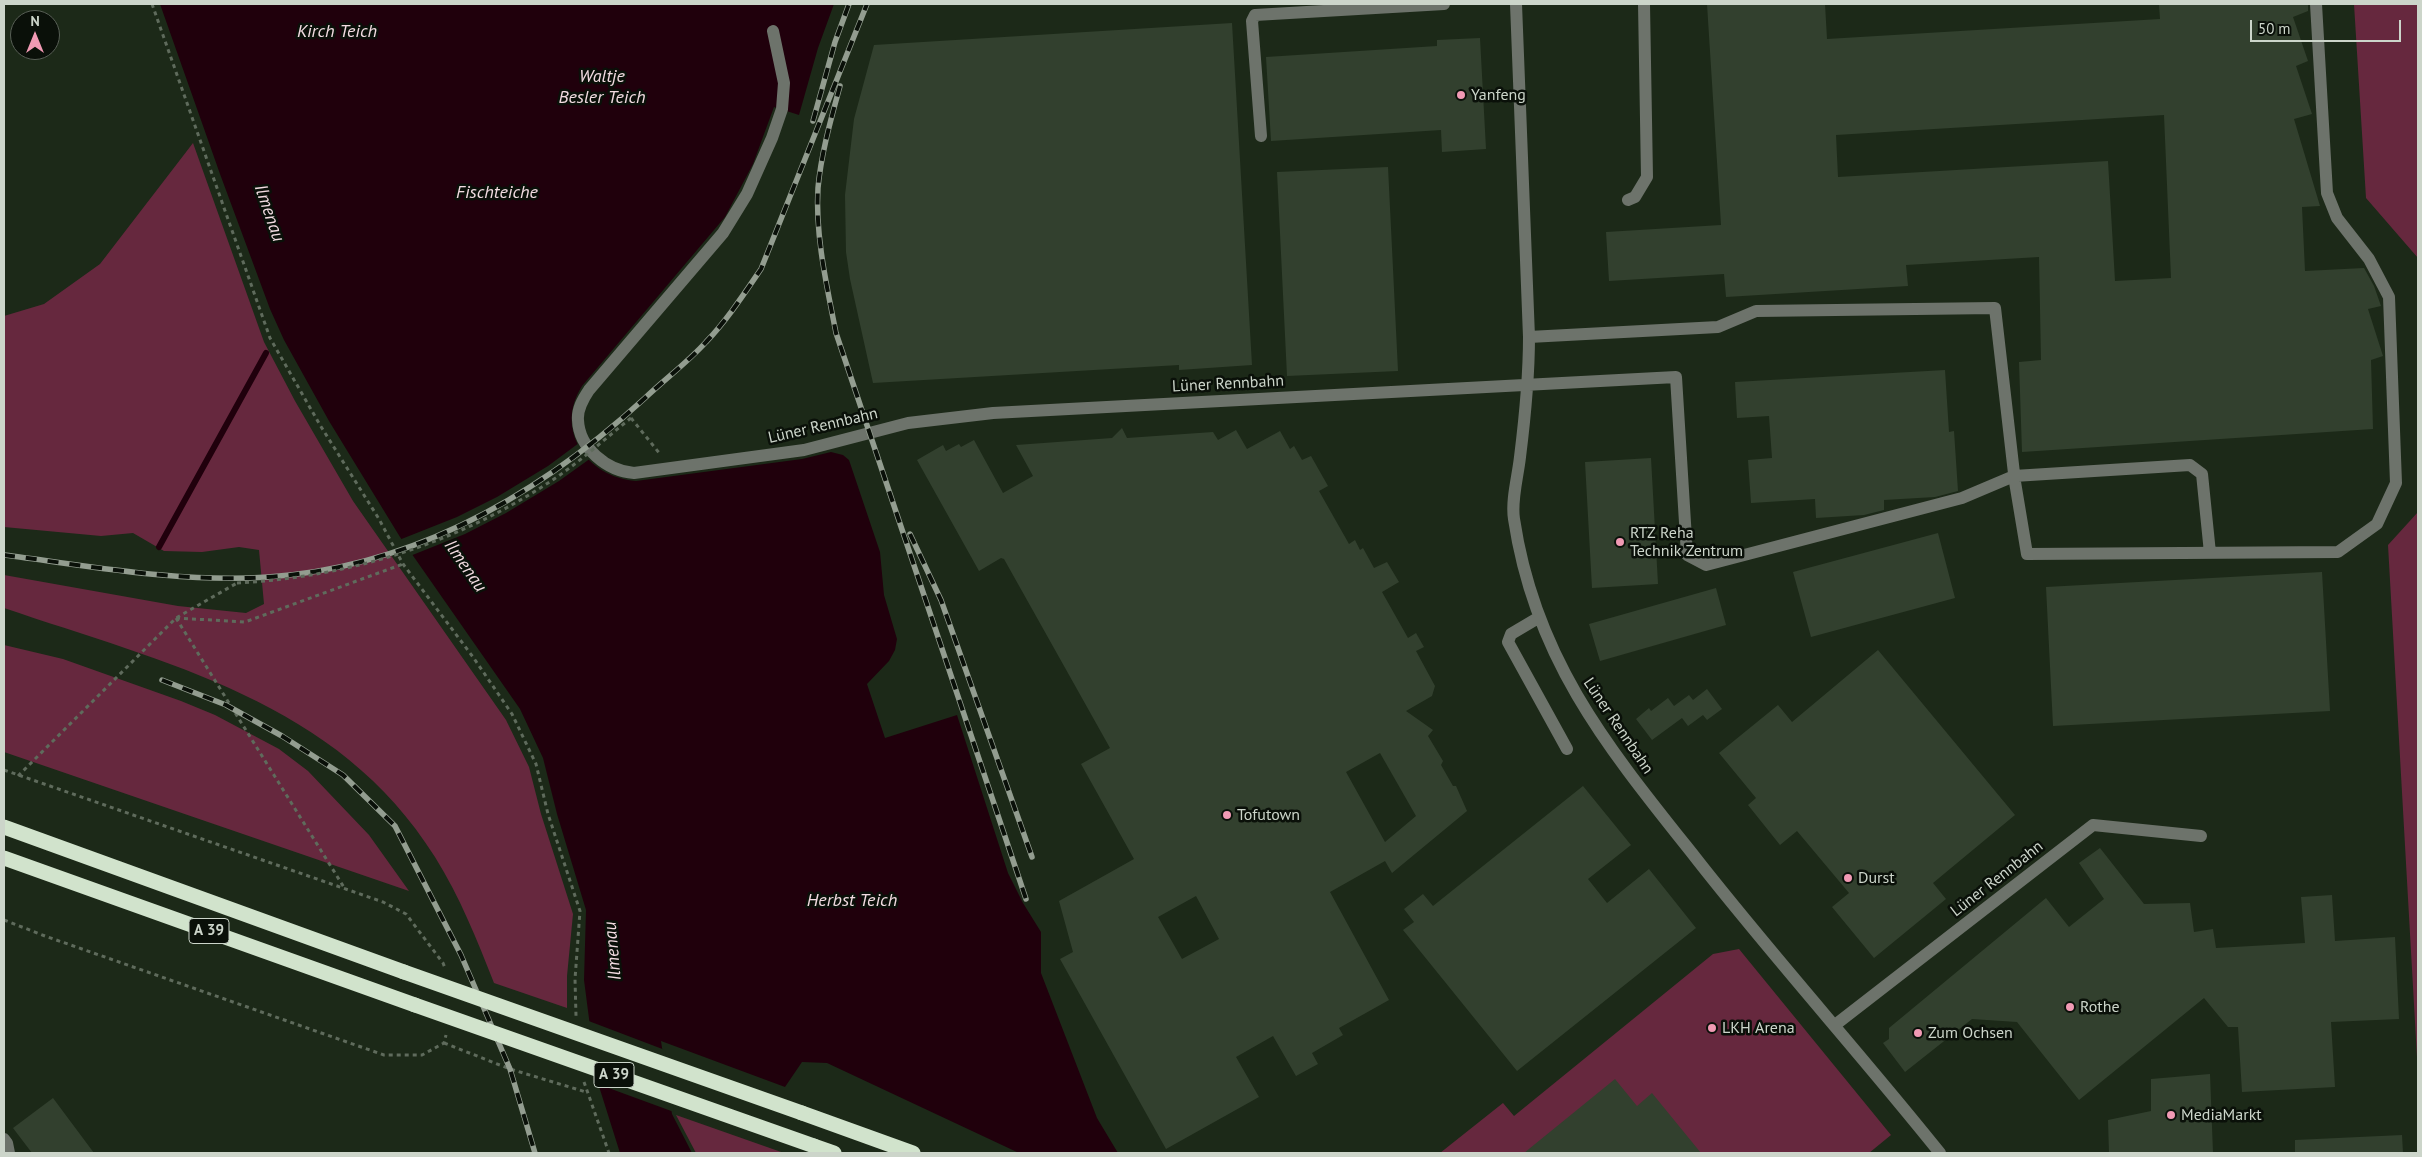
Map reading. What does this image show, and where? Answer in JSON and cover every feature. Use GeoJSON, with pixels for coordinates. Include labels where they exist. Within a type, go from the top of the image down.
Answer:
{"type":"FeatureCollection","features":[{"type":"Feature","properties":{"kind":"highway","name":"A 39"},"geometry":{"type":"LineString","coordinates":[[4,827],[913,1153]]}},
{"type":"Feature","properties":{"kind":"highway","name":"A 39"},"geometry":{"type":"LineString","coordinates":[[4,858],[834,1153]]}},
{"type":"Feature","properties":{"kind":"street"},"geometry":{"type":"LineString","coordinates":[[1262,136],[1252,21],[1255,15],[1444,4]]}},
{"type":"Feature","properties":{"kind":"street","name":"Lüner Rennbahn"},"geometry":{"type":"LineString","coordinates":[[1516,4],[1529,337],[1529,385],[1513,515],[1523,568],[1538,618],[1555,657],[1587,715],[1632,778],[1739,913],[1835,1025],[1940,1153]]}},
{"type":"Feature","properties":{"kind":"street"},"geometry":{"type":"LineString","coordinates":[[1628,200],[1635,197],[1647,177],[1644,4]]}},
{"type":"Feature","properties":{"kind":"street"},"geometry":{"type":"LineString","coordinates":[[1529,337],[1718,326],[1756,311],[1995,308],[2014,476],[2027,554],[2338,552],[2378,524],[2396,483],[2389,297],[2369,259],[2337,218],[2327,193],[2316,4]]}},
{"type":"Feature","properties":{"kind":"street","name":"Lüner Rennbahn"},"geometry":{"type":"LineString","coordinates":[[772,31],[784,83],[782,110],[772,138],[747,194],[723,233],[588,390],[579,410],[579,425],[584,440],[595,454],[613,468],[634,473],[804,450],[908,423],[950,416],[1529,385]]}},
{"type":"Feature","properties":{"kind":"street"},"geometry":{"type":"LineString","coordinates":[[1529,385],[1676,377],[1687,555],[1706,565],[1962,498],[2014,476],[2190,465],[2202,474],[2210,553]]}},
{"type":"Feature","properties":{"kind":"street"},"geometry":{"type":"LineString","coordinates":[[1538,618],[1511,634],[1508,642],[1567,750]]}},
{"type":"Feature","properties":{"kind":"street","name":"Lüner Rennbahn"},"geometry":{"type":"LineString","coordinates":[[1835,1025],[2093,825],[2201,836]]}},
{"type":"Feature","properties":{"kind":"street"},"geometry":{"type":"LineString","coordinates":[[4,1139],[9,1153]]}},
{"type":"Feature","properties":{"kind":"path"},"geometry":{"type":"LineString","coordinates":[[152,4],[270,338],[320,425],[379,519],[403,564],[473,657],[512,714],[536,764],[548,814],[580,911],[575,978],[576,1021]]}},
{"type":"Feature","properties":{"kind":"path"},"geometry":{"type":"LineString","coordinates":[[18,776],[176,618],[237,583],[270,581],[330,573],[397,555],[441,539],[504,509],[556,477],[631,418],[652,442]]}},
{"type":"Feature","properties":{"kind":"path"},"geometry":{"type":"LineString","coordinates":[[176,618],[245,622],[403,564]]}},
{"type":"Feature","properties":{"kind":"path"},"geometry":{"type":"LineString","coordinates":[[176,618],[345,888]]}},
{"type":"Feature","properties":{"kind":"path"},"geometry":{"type":"LineString","coordinates":[[4,770],[383,902],[406,914],[443,963]]}},
{"type":"Feature","properties":{"kind":"path"},"geometry":{"type":"LineString","coordinates":[[4,920],[384,1055],[422,1055],[444,1043],[510,1069],[586,1092]]}},
{"type":"Feature","properties":{"kind":"path"},"geometry":{"type":"LineString","coordinates":[[583,1075],[586,1092],[609,1153]]}},
{"type":"Feature","properties":{"kind":"shaded area"},"geometry":{"type":"Polygon","coordinates":[[[2354,4],[2418,4],[2418,258],[2366,198],[2354,4]]]}},
{"type":"Feature","properties":{"kind":"shaded area"},"geometry":{"type":"Polygon","coordinates":[[[193,143],[264,342],[295,401],[353,501],[506,720],[529,767],[541,814],[573,914],[567,976],[567,1008],[494,983],[460,903],[435,857],[395,804],[349,760],[298,724],[243,695],[186,670],[126,648],[4,608],[4,575],[178,606],[246,613],[264,604],[259,550],[239,547],[202,552],[164,551],[133,533],[101,536],[4,527],[4,316],[44,304],[100,264],[193,143]]]}},
{"type":"Feature","properties":{"kind":"shaded area"},"geometry":{"type":"Polygon","coordinates":[[[2418,512],[2418,1075],[2388,545],[2418,512]]]}},
{"type":"Feature","properties":{"kind":"shaded area"},"geometry":{"type":"Polygon","coordinates":[[[4,645],[63,659],[181,701],[215,715],[279,749],[308,771],[369,835],[409,891],[4,752],[4,645]]]}},
{"type":"Feature","properties":{"kind":"shaded area","name":"LKH Arena"},"geometry":{"type":"Polygon","coordinates":[[[1739,949],[1891,1135],[1869,1153],[1440,1153],[1503,1103],[1514,1116],[1713,954],[1739,949]]]}},
{"type":"Feature","properties":{"kind":"shaded area"},"geometry":{"type":"Polygon","coordinates":[[[676,1115],[784,1153],[696,1153],[676,1115]]]}},
{"type":"Feature","properties":{"kind":"water","name":"Fischteiche"},"geometry":{"type":"Polygon","coordinates":[[[160,4],[834,4],[818,48],[799,115],[774,107],[753,164],[725,217],[582,386],[574,403],[572,419],[574,434],[580,449],[590,461],[603,471],[618,478],[636,481],[802,459],[831,452],[843,455],[849,460],[880,552],[884,595],[897,639],[895,650],[889,661],[867,684],[885,738],[957,715],[1008,873],[1023,903],[1041,932],[1041,973],[1097,1118],[1118,1153],[1019,1153],[827,1063],[802,1062],[785,1087],[661,1041],[672,1114],[692,1153],[620,1153],[597,1080],[584,980],[586,910],[557,814],[543,758],[520,709],[400,537],[329,421],[284,340],[270,309],[220,174],[160,4]]]}},
{"type":"Feature","properties":{"kind":"pier"},"geometry":{"type":"Polygon","coordinates":[[[579,443],[591,458],[559,481],[506,513],[465,534],[410,556],[399,540],[457,517],[497,497],[548,466],[579,443]]]}},
{"type":"Feature","properties":{"kind":"pier"},"geometry":{"type":"Polygon","coordinates":[[[586,1020],[665,1050],[674,1112],[595,1083],[586,1020]]]}},
{"type":"Feature","properties":{"kind":"building"},"geometry":{"type":"Polygon","coordinates":[[[1707,4],[1825,4],[1827,39],[2160,19],[2159,4],[2308,4],[2308,11],[2293,17],[2308,61],[2296,66],[2312,114],[2294,119],[2320,206],[2302,207],[2305,271],[2364,268],[2374,286],[2381,306],[2368,309],[2383,356],[2371,360],[2373,429],[2022,452],[2019,362],[2041,360],[2039,257],[1906,265],[1908,286],[1726,297],[1724,274],[1609,281],[1606,232],[1721,225],[1707,4]],[[2164,115],[1836,135],[1838,177],[2108,161],[2115,281],[2171,278],[2164,115]]]}},
{"type":"Feature","properties":{"kind":"building"},"geometry":{"type":"Polygon","coordinates":[[[1232,23],[1252,365],[1179,370],[1179,365],[873,383],[850,279],[846,252],[845,195],[854,119],[874,45],[1232,23]]]}},
{"type":"Feature","properties":{"kind":"building"},"geometry":{"type":"Polygon","coordinates":[[[1480,38],[1486,149],[1442,152],[1441,130],[1271,141],[1266,57],[1437,46],[1437,40],[1480,38]]]}},
{"type":"Feature","properties":{"kind":"building"},"geometry":{"type":"Polygon","coordinates":[[[1388,167],[1398,371],[1287,376],[1277,172],[1388,167]]]}},
{"type":"Feature","properties":{"kind":"building"},"geometry":{"type":"Polygon","coordinates":[[[1945,370],[1949,432],[1954,431],[1958,491],[1935,497],[1884,500],[1884,510],[1864,515],[1816,518],[1815,499],[1751,503],[1748,460],[1772,458],[1769,416],[1737,418],[1735,382],[1945,370]]]}},
{"type":"Feature","properties":{"kind":"building","name":"Tofutown"},"geometry":{"type":"Polygon","coordinates":[[[1122,428],[1127,438],[1213,432],[1218,440],[1236,430],[1247,449],[1280,431],[1290,449],[1294,446],[1302,460],[1311,456],[1328,486],[1319,491],[1349,544],[1355,540],[1360,550],[1363,548],[1374,568],[1387,562],[1399,582],[1382,592],[1408,638],[1416,633],[1424,647],[1416,651],[1435,686],[1432,696],[1406,711],[1433,730],[1428,736],[1443,761],[1441,765],[1453,786],[1456,786],[1467,811],[1392,873],[1385,861],[1330,892],[1389,1000],[1339,1028],[1343,1035],[1312,1053],[1318,1064],[1296,1076],[1273,1036],[1236,1057],[1259,1097],[1166,1149],[1060,959],[1073,952],[1059,901],[1134,859],[1081,764],[1110,748],[1004,559],[1001,558],[979,571],[917,460],[943,445],[946,451],[959,444],[961,447],[974,440],[1003,493],[1033,476],[1016,445],[1112,438],[1122,428]],[[1380,753],[1346,772],[1385,842],[1416,816],[1380,753]],[[1196,896],[1158,917],[1182,959],[1219,939],[1196,896]]]}},
{"type":"Feature","properties":{"kind":"building"},"geometry":{"type":"Polygon","coordinates":[[[1651,458],[1658,584],[1592,588],[1585,462],[1651,458]]]}},
{"type":"Feature","properties":{"kind":"building"},"geometry":{"type":"Polygon","coordinates":[[[1938,533],[1955,598],[1811,637],[1793,572],[1938,533]]]}},
{"type":"Feature","properties":{"kind":"building"},"geometry":{"type":"Polygon","coordinates":[[[2322,572],[2330,711],[2053,726],[2046,587],[2322,572]]]}},
{"type":"Feature","properties":{"kind":"building"},"geometry":{"type":"Polygon","coordinates":[[[1716,588],[1726,625],[1600,661],[1589,624],[1716,588]]]}},
{"type":"Feature","properties":{"kind":"building"},"geometry":{"type":"Polygon","coordinates":[[[1878,650],[2015,815],[1933,883],[1946,899],[1874,958],[1832,907],[1849,893],[1797,831],[1780,845],[1748,805],[1756,798],[1719,753],[1778,705],[1792,722],[1878,650]]]}},
{"type":"Feature","properties":{"kind":"building"},"geometry":{"type":"Polygon","coordinates":[[[1707,689],[1722,709],[1707,720],[1703,715],[1688,726],[1682,718],[1652,740],[1636,719],[1649,708],[1651,711],[1668,698],[1674,706],[1689,695],[1693,700],[1707,689]]]}},
{"type":"Feature","properties":{"kind":"building"},"geometry":{"type":"Polygon","coordinates":[[[1583,786],[1631,845],[1588,879],[1607,903],[1649,869],[1696,928],[1517,1071],[1403,930],[1414,922],[1404,909],[1423,894],[1433,906],[1583,786]]]}},
{"type":"Feature","properties":{"kind":"building"},"geometry":{"type":"Polygon","coordinates":[[[2100,848],[2144,904],[2190,903],[2194,932],[2213,929],[2216,948],[2305,943],[2301,897],[2332,895],[2335,941],[2395,937],[2399,1019],[2331,1022],[2335,1087],[2242,1092],[2238,1027],[2228,1027],[2204,998],[2079,1100],[2017,1022],[1972,1019],[1905,1072],[1883,1043],[1889,1039],[1889,1028],[2046,898],[2069,927],[2104,899],[2079,863],[2100,848]]]}},
{"type":"Feature","properties":{"kind":"building","name":"MediaMarkt"},"geometry":{"type":"Polygon","coordinates":[[[2210,1074],[2213,1153],[2109,1153],[2108,1120],[2151,1111],[2151,1079],[2210,1074]]]}},
{"type":"Feature","properties":{"kind":"building"},"geometry":{"type":"Polygon","coordinates":[[[1615,1079],[1637,1106],[1652,1093],[1701,1153],[1524,1153],[1615,1079]]]}},
{"type":"Feature","properties":{"kind":"building"},"geometry":{"type":"Polygon","coordinates":[[[53,1098],[94,1153],[32,1153],[13,1128],[53,1098]]]}},
{"type":"Feature","properties":{"kind":"building"},"geometry":{"type":"Polygon","coordinates":[[[2402,1135],[2403,1153],[2295,1153],[2295,1140],[2402,1135]]]}},
{"type":"Feature","properties":{"kind":"waterway"},"geometry":{"type":"LineString","coordinates":[[159,547],[266,353]]}},
{"type":"Feature","properties":{"kind":"railway"},"geometry":{"type":"LineString","coordinates":[[813,121],[835,42],[849,4]]}},
{"type":"Feature","properties":{"kind":"railway"},"geometry":{"type":"LineString","coordinates":[[4,555],[168,576],[201,578],[268,577],[322,570],[374,558],[423,542],[472,520],[518,495],[604,433],[645,398],[699,349],[721,325],[742,297],[761,269],[867,4]]}},
{"type":"Feature","properties":{"kind":"railway"},"geometry":{"type":"LineString","coordinates":[[840,86],[821,162],[818,188],[820,242],[836,333],[1026,899]]}},
{"type":"Feature","properties":{"kind":"railway"},"geometry":{"type":"LineString","coordinates":[[910,534],[941,600],[1032,857]]}},
{"type":"Feature","properties":{"kind":"railway"},"geometry":{"type":"LineString","coordinates":[[162,680],[226,705],[282,736],[343,775],[395,826],[461,955],[510,1069],[535,1153]]}},
{"type":"Feature","properties":{"kind":"place","name":"Yanfeng"},"geometry":{"type":"Point","coordinates":[1461,95]}},
{"type":"Feature","properties":{"kind":"place","name":"RTZ Reha Technik Zentrum"},"geometry":{"type":"Point","coordinates":[1620,542]}},
{"type":"Feature","properties":{"kind":"place","name":"Tofutown"},"geometry":{"type":"Point","coordinates":[1227,815]}},
{"type":"Feature","properties":{"kind":"place","name":"Durst"},"geometry":{"type":"Point","coordinates":[1848,878]}},
{"type":"Feature","properties":{"kind":"place","name":"Rothe"},"geometry":{"type":"Point","coordinates":[2070,1007]}},
{"type":"Feature","properties":{"kind":"place","name":"LKH Arena"},"geometry":{"type":"Point","coordinates":[1712,1028]}},
{"type":"Feature","properties":{"kind":"place","name":"Zum Ochsen"},"geometry":{"type":"Point","coordinates":[1918,1033]}},
{"type":"Feature","properties":{"kind":"place","name":"MediaMarkt"},"geometry":{"type":"Point","coordinates":[2171,1115]}},
{"type":"Feature","properties":{"kind":"water label","name":"Kirch Teich"},"geometry":{"type":"Point","coordinates":[337,32]}},
{"type":"Feature","properties":{"kind":"water label","name":"Waltje Besler Teich"},"geometry":{"type":"Point","coordinates":[602,87]}},
{"type":"Feature","properties":{"kind":"water label","name":"Ilmenau"},"geometry":{"type":"Point","coordinates":[269,213]}},
{"type":"Feature","properties":{"kind":"water label","name":"Ilmenau"},"geometry":{"type":"Point","coordinates":[465,566]}},
{"type":"Feature","properties":{"kind":"water label","name":"Herbst Teich"},"geometry":{"type":"Point","coordinates":[852,901]}},
{"type":"Feature","properties":{"kind":"water label","name":"Ilmenau"},"geometry":{"type":"Point","coordinates":[613,951]}}]}
